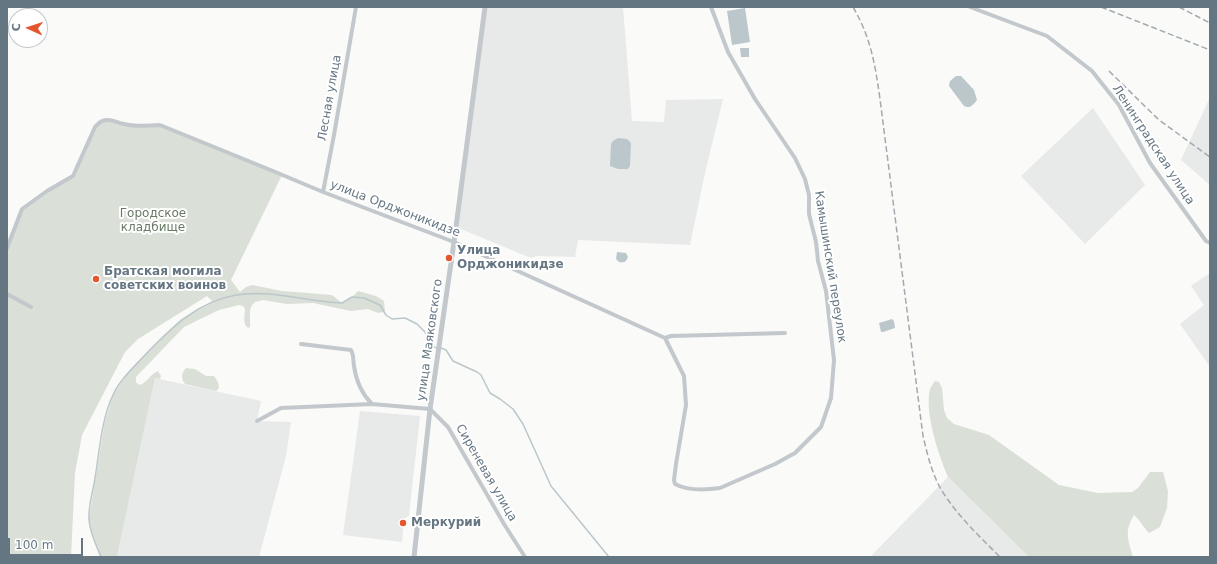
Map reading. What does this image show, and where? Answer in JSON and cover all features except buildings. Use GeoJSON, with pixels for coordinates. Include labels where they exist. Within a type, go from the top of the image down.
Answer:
{"type":"FeatureCollection","features":[{"type":"Feature","properties":{"kind":"street","name":"Лесная улица"},"geometry":{"type":"LineString","coordinates":[[323,192],[356,7]]}},
{"type":"Feature","properties":{"kind":"street","name":"улица Маяковского"},"geometry":{"type":"LineString","coordinates":[[414,557],[430,409],[485,7]]}},
{"type":"Feature","properties":{"kind":"street","name":"Камышинский переулок"},"geometry":{"type":"LineString","coordinates":[[665,338],[684,376],[686,405],[674,480],[675,484],[680,487],[692,489],[720,488],[775,464],[794,453],[821,427],[831,398],[834,360],[826,291],[818,261],[816,242],[809,214],[809,195],[805,179],[795,158],[755,99],[728,52],[711,7]]}},
{"type":"Feature","properties":{"kind":"street","name":"Ленинградская улица"},"geometry":{"type":"LineString","coordinates":[[970,7],[1047,36],[1092,71],[1119,105],[1155,169],[1206,242],[1210,243]]}},
{"type":"Feature","properties":{"kind":"street","name":"улица Орджоникидзе"},"geometry":{"type":"LineString","coordinates":[[7,248],[22,209],[47,191],[73,176],[96,127],[100,122],[105,120],[145,126],[160,125],[323,192],[454,242],[665,338]]}},
{"type":"Feature","properties":{"kind":"street"},"geometry":{"type":"LineString","coordinates":[[7,294],[31,307]]}},
{"type":"Feature","properties":{"kind":"street"},"geometry":{"type":"LineString","coordinates":[[665,338],[671,336],[785,333]]}},
{"type":"Feature","properties":{"kind":"street"},"geometry":{"type":"LineString","coordinates":[[301,344],[351,350],[353,353],[355,372],[360,388],[372,404]]}},
{"type":"Feature","properties":{"kind":"street"},"geometry":{"type":"LineString","coordinates":[[257,421],[281,408],[372,404],[430,409]]}},
{"type":"Feature","properties":{"kind":"street","name":"Сиреневая улица"},"geometry":{"type":"LineString","coordinates":[[430,409],[448,427],[504,524],[525,557]]}},
{"type":"Feature","properties":{"kind":"shaded area"},"geometry":{"type":"Polygon","coordinates":[[[485,7],[623,7],[632,121],[664,122],[666,100],[723,99],[705,173],[690,245],[578,240],[575,257],[537,256],[531,258],[456,227],[485,7]]]}},
{"type":"Feature","properties":{"kind":"shaded area"},"geometry":{"type":"Polygon","coordinates":[[[745,8],[750,42],[732,45],[727,11],[745,8]]]}},
{"type":"Feature","properties":{"kind":"shaded area"},"geometry":{"type":"Polygon","coordinates":[[[740,48],[749,48],[749,57],[741,57],[740,48]]]}},
{"type":"Feature","properties":{"kind":"shaded area"},"geometry":{"type":"Polygon","coordinates":[[[956,76],[961,76],[974,90],[977,100],[971,106],[964,106],[949,86],[950,81],[956,76]]]}},
{"type":"Feature","properties":{"kind":"shaded area"},"geometry":{"type":"Polygon","coordinates":[[[1210,97],[1210,185],[1181,160],[1210,97]]]}},
{"type":"Feature","properties":{"kind":"shaded area"},"geometry":{"type":"Polygon","coordinates":[[[1093,108],[1145,185],[1085,244],[1021,176],[1093,108]]]}},
{"type":"Feature","properties":{"kind":"shaded area"},"geometry":{"type":"Polygon","coordinates":[[[618,138],[627,139],[631,143],[630,166],[628,169],[618,169],[610,166],[611,144],[618,138]]]}},
{"type":"Feature","properties":{"kind":"shaded area"},"geometry":{"type":"Polygon","coordinates":[[[617,252],[626,253],[628,257],[626,261],[619,262],[616,259],[617,252]]]}},
{"type":"Feature","properties":{"kind":"shaded area"},"geometry":{"type":"Polygon","coordinates":[[[1210,273],[1210,367],[1180,324],[1204,305],[1191,286],[1210,273]]]}},
{"type":"Feature","properties":{"kind":"shaded area"},"geometry":{"type":"Polygon","coordinates":[[[892,319],[894,321],[895,328],[881,332],[879,323],[892,319]]]}},
{"type":"Feature","properties":{"kind":"shaded area"},"geometry":{"type":"Polygon","coordinates":[[[155,378],[261,401],[257,421],[291,422],[286,456],[259,557],[117,557],[155,378]]]}},
{"type":"Feature","properties":{"kind":"shaded area"},"geometry":{"type":"Polygon","coordinates":[[[360,411],[420,416],[409,516],[404,519],[402,542],[343,535],[360,411]]]}},
{"type":"Feature","properties":{"kind":"shaded area"},"geometry":{"type":"Polygon","coordinates":[[[948,477],[1029,557],[870,557],[948,477]]]}},
{"type":"Feature","properties":{"kind":"green space","name":"Городское кладбище"},"geometry":{"type":"Polygon","coordinates":[[[105,120],[124,124],[160,125],[282,175],[231,280],[240,292],[246,287],[252,285],[282,291],[332,295],[342,303],[358,291],[376,296],[384,301],[385,311],[378,313],[368,309],[351,311],[313,303],[287,304],[263,300],[255,302],[252,305],[250,310],[250,327],[248,328],[244,322],[245,309],[243,306],[239,305],[219,310],[184,327],[136,377],[136,382],[139,385],[158,371],[161,376],[160,379],[155,378],[117,557],[101,557],[92,535],[89,518],[105,421],[113,395],[128,373],[181,319],[213,302],[207,296],[138,339],[125,352],[82,435],[75,473],[71,557],[7,557],[7,248],[22,209],[73,176],[95,127],[105,120]]]}},
{"type":"Feature","properties":{"kind":"green space"},"geometry":{"type":"Polygon","coordinates":[[[186,368],[195,369],[206,376],[214,376],[218,382],[219,388],[216,391],[185,384],[182,376],[186,368]]]}},
{"type":"Feature","properties":{"kind":"green space"},"geometry":{"type":"Polygon","coordinates":[[[935,381],[939,382],[942,388],[944,410],[947,418],[954,424],[989,435],[1059,485],[1098,493],[1132,492],[1138,488],[1150,472],[1163,472],[1168,491],[1167,508],[1160,527],[1149,533],[1134,515],[1128,531],[1128,540],[1133,557],[1029,557],[948,477],[933,434],[929,410],[930,389],[935,381]]]}},
{"type":"Feature","properties":{"kind":"waterway"},"geometry":{"type":"LineString","coordinates":[[101,557],[91,530],[89,511],[103,427],[109,405],[122,380],[130,371],[163,336],[196,310],[222,299],[236,295],[249,294],[276,295],[342,303],[352,297],[364,298],[380,305],[386,315],[392,319],[405,318],[417,324],[425,332],[429,345],[437,348]]}},
{"type":"Feature","properties":{"kind":"waterway"},"geometry":{"type":"LineString","coordinates":[[441,348],[446,350],[453,361],[481,375],[490,393],[513,409],[523,424],[551,486],[609,557]]}},
{"type":"Feature","properties":{"kind":"railway"},"geometry":{"type":"LineString","coordinates":[[853,7],[868,41],[876,74],[923,436],[927,452],[934,475],[941,490],[965,521],[1000,557]]}},
{"type":"Feature","properties":{"kind":"railway"},"geometry":{"type":"LineString","coordinates":[[1101,7],[1210,50]]}},
{"type":"Feature","properties":{"kind":"railway"},"geometry":{"type":"LineString","coordinates":[[1179,7],[1210,23]]}},
{"type":"Feature","properties":{"kind":"railway"},"geometry":{"type":"LineString","coordinates":[[1109,71],[1159,120],[1210,157]]}},
{"type":"Feature","properties":{"kind":"place","name":"Улица Орджоникидзе"},"geometry":{"type":"Point","coordinates":[449,258]}},
{"type":"Feature","properties":{"kind":"place","name":"Братская могила советских воинов"},"geometry":{"type":"Point","coordinates":[96,279]}},
{"type":"Feature","properties":{"kind":"place","name":"Меркурий"},"geometry":{"type":"Point","coordinates":[403,523]}}]}
